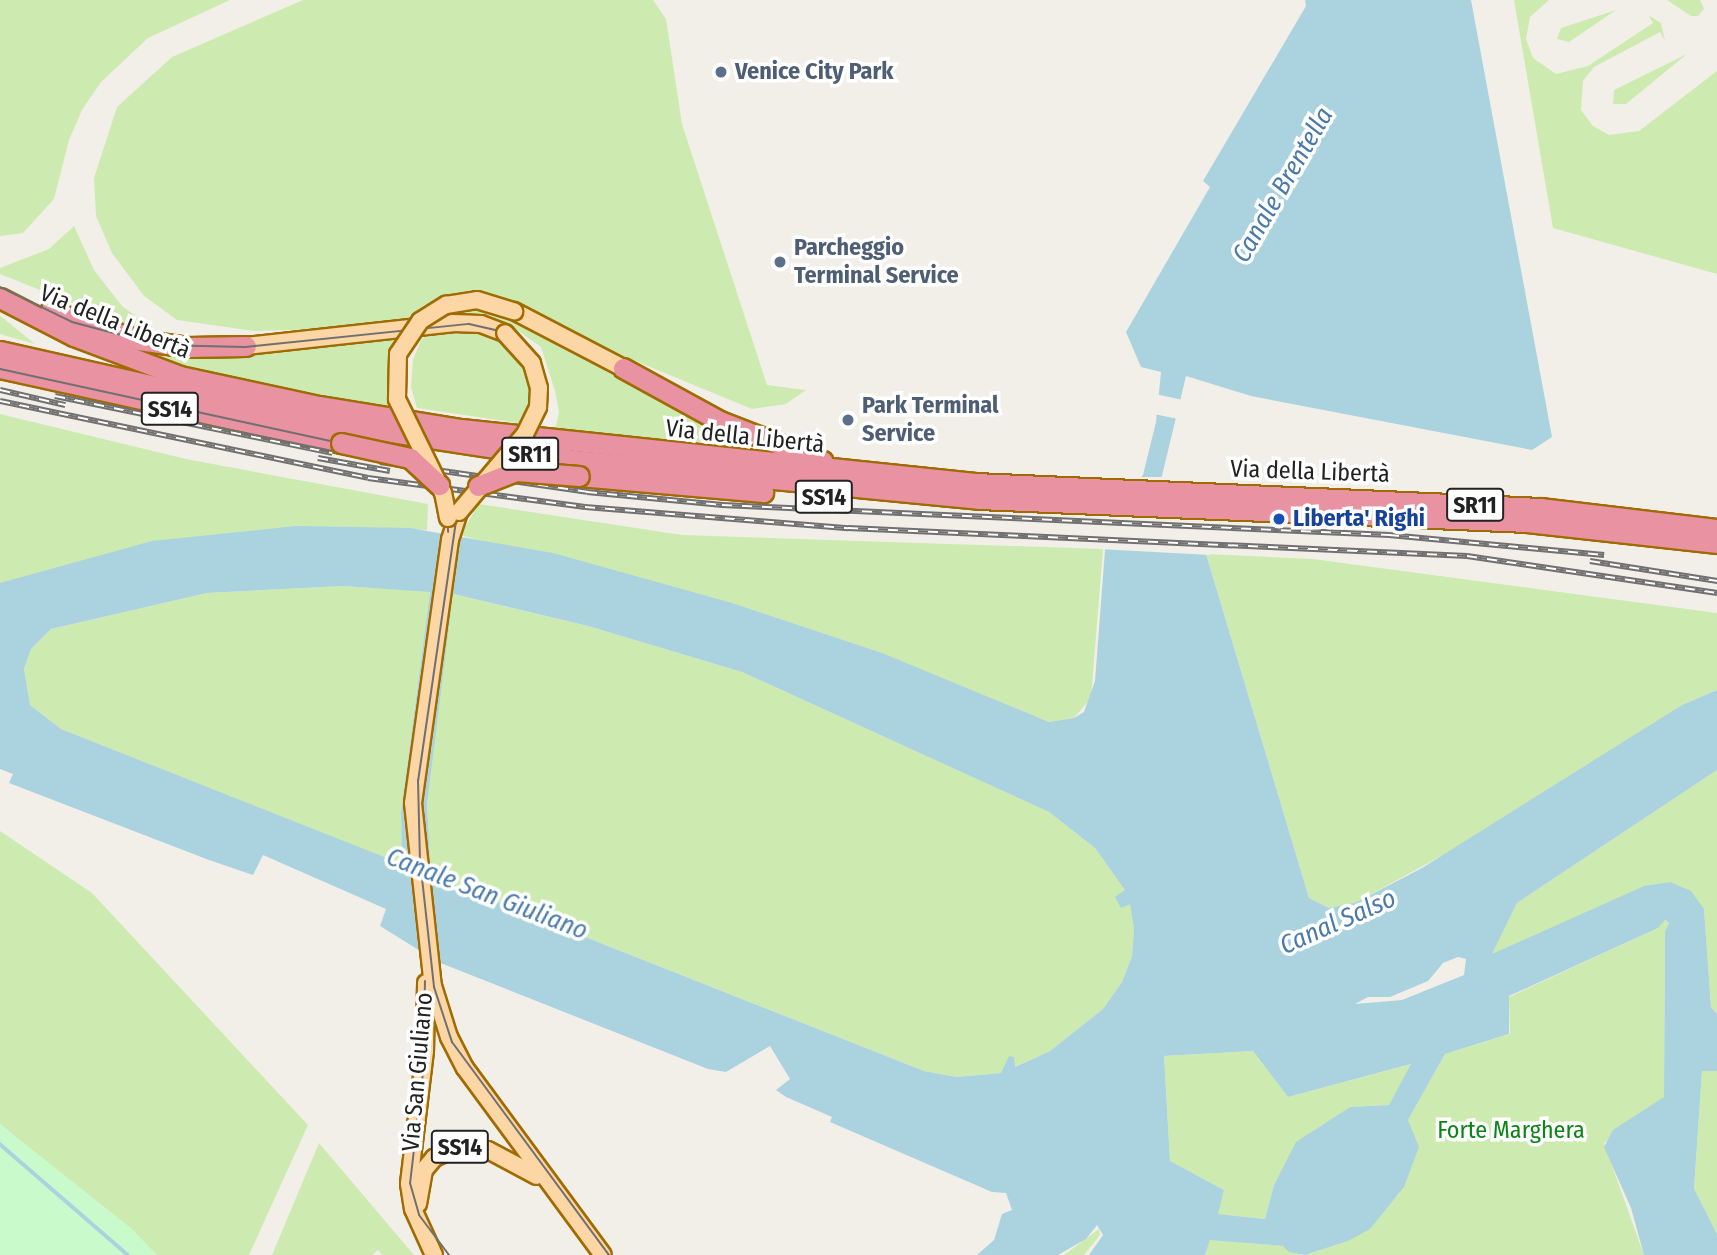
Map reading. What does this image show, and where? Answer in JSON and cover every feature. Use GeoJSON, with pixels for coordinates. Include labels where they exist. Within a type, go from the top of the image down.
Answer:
{"type":"FeatureCollection","features":[{"type":"Feature","properties":{"kind":"highway","name":"SS14"},"geometry":{"type":"LineString","coordinates":[[0,285],[62,317],[112,334],[175,346],[246,346]]}},
{"type":"Feature","properties":{"kind":"highway","name":"Via della Libertà"},"geometry":{"type":"LineString","coordinates":[[0,298],[123,357],[220,387],[488,432],[1068,495]]}},
{"type":"Feature","properties":{"kind":"highway","name":"SS14"},"geometry":{"type":"LineString","coordinates":[[2,356],[341,443],[410,458],[439,485]]}},
{"type":"Feature","properties":{"kind":"highway","name":"Via della Libertà"},"geometry":{"type":"LineString","coordinates":[[2,356],[193,397],[463,445],[750,478],[1231,502],[1541,508],[1717,529]]}},
{"type":"Feature","properties":{"kind":"highway","name":"SS14"},"geometry":{"type":"LineString","coordinates":[[623,368],[720,421],[854,472]]}},
{"type":"Feature","properties":{"kind":"highway","name":"SS14"},"geometry":{"type":"LineString","coordinates":[[478,486],[516,471],[864,500],[1068,495]]}},
{"type":"Feature","properties":{"kind":"highway","name":"Via della Libertà"},"geometry":{"type":"LineString","coordinates":[[1231,502],[1527,522],[1717,543]]}},
{"type":"Feature","properties":{"kind":"main road","name":"SS14"},"geometry":{"type":"LineString","coordinates":[[450,540],[447,504],[397,399],[395,370],[401,347],[420,321],[446,305],[477,300],[514,311],[623,368]]}},
{"type":"Feature","properties":{"kind":"main road","name":"SS14"},"geometry":{"type":"LineString","coordinates":[[246,346],[453,323],[481,324],[505,333],[532,363],[539,388],[538,407],[526,434],[478,486],[459,512],[450,540],[413,803],[427,956]]}},
{"type":"Feature","properties":{"kind":"main road","name":"Via San Giuliano"},"geometry":{"type":"LineString","coordinates":[[427,956],[439,1009],[460,1059],[552,1189],[603,1255]]}},
{"type":"Feature","properties":{"kind":"main road","name":"Via San Giuliano"},"geometry":{"type":"LineString","coordinates":[[427,956],[426,1039],[409,1184],[420,1228],[434,1255]]}},
{"type":"Feature","properties":{"kind":"main road","name":"SS14"},"geometry":{"type":"LineString","coordinates":[[420,1228],[421,1178],[429,1163],[448,1150],[473,1147],[498,1154],[552,1189]]}},
{"type":"Feature","properties":{"kind":"green space"},"geometry":{"type":"Polygon","coordinates":[[[0,0],[230,0],[148,38],[101,82],[82,110],[69,140],[54,199],[23,233],[0,236],[0,0]]]}},
{"type":"Feature","properties":{"kind":"green space"},"geometry":{"type":"Polygon","coordinates":[[[303,0],[653,0],[666,19],[682,124],[767,385],[806,390],[786,404],[752,409],[604,348],[513,301],[480,292],[424,305],[408,319],[325,329],[254,331],[177,320],[144,296],[112,253],[96,216],[94,178],[117,107],[172,57],[303,0]]]}},
{"type":"Feature","properties":{"kind":"green space"},"geometry":{"type":"Polygon","coordinates":[[[1514,0],[1549,0],[1530,17],[1526,39],[1533,58],[1556,74],[1588,66],[1653,23],[1648,15],[1661,23],[1665,41],[1660,32],[1594,67],[1583,81],[1581,110],[1593,126],[1609,135],[1639,131],[1717,71],[1717,274],[1553,228],[1514,0]]]}},
{"type":"Feature","properties":{"kind":"green space"},"geometry":{"type":"Polygon","coordinates":[[[1667,0],[1700,0],[1704,9],[1698,16],[1691,16],[1667,0]]]}},
{"type":"Feature","properties":{"kind":"green space"},"geometry":{"type":"Polygon","coordinates":[[[1616,10],[1569,42],[1557,39],[1561,28],[1616,10]]]}},
{"type":"Feature","properties":{"kind":"green space"},"geometry":{"type":"Polygon","coordinates":[[[1687,54],[1626,104],[1613,104],[1614,90],[1687,54]]]}},
{"type":"Feature","properties":{"kind":"green space"},"geometry":{"type":"Polygon","coordinates":[[[74,226],[94,270],[122,306],[152,328],[155,336],[0,274],[0,268],[49,249],[74,226]]]}},
{"type":"Feature","properties":{"kind":"green space"},"geometry":{"type":"Polygon","coordinates":[[[486,307],[504,312],[759,452],[555,430],[559,412],[541,347],[510,325],[492,318],[455,317],[459,311],[486,307]]]}},
{"type":"Feature","properties":{"kind":"green space"},"geometry":{"type":"Polygon","coordinates":[[[0,316],[3,318],[35,344],[0,334],[0,316]]]}},
{"type":"Feature","properties":{"kind":"green space"},"geometry":{"type":"Polygon","coordinates":[[[433,330],[491,335],[512,349],[523,364],[532,391],[529,412],[519,423],[417,408],[411,387],[413,360],[421,340],[433,330]]]}},
{"type":"Feature","properties":{"kind":"green space"},"geometry":{"type":"Polygon","coordinates":[[[398,337],[388,366],[387,406],[191,372],[126,348],[231,356],[398,337]]]}},
{"type":"Feature","properties":{"kind":"green space"},"geometry":{"type":"Polygon","coordinates":[[[0,414],[186,459],[428,504],[427,530],[392,528],[0,583],[0,414]]]}},
{"type":"Feature","properties":{"kind":"green space"},"geometry":{"type":"Polygon","coordinates":[[[479,504],[682,535],[1103,549],[1091,698],[1074,718],[1049,722],[843,640],[460,535],[479,504]]]}},
{"type":"Feature","properties":{"kind":"green space"},"geometry":{"type":"Polygon","coordinates":[[[1206,554],[1313,559],[1717,613],[1717,690],[1682,705],[1472,839],[1357,902],[1329,908],[1309,898],[1206,554]]]}},
{"type":"Feature","properties":{"kind":"green space"},"geometry":{"type":"Polygon","coordinates":[[[343,586],[430,591],[401,813],[403,865],[61,729],[30,705],[24,669],[31,649],[51,629],[207,593],[343,586]]]}},
{"type":"Feature","properties":{"kind":"green space"},"geometry":{"type":"Polygon","coordinates":[[[452,594],[588,626],[742,672],[1049,812],[1095,848],[1126,891],[1115,898],[1130,903],[1134,929],[1132,956],[1122,982],[1103,1009],[1050,1051],[1001,1073],[957,1077],[924,1071],[431,876],[427,805],[452,594]]]}},
{"type":"Feature","properties":{"kind":"green space"},"geometry":{"type":"Polygon","coordinates":[[[1717,770],[1717,1014],[1711,1007],[1704,909],[1670,882],[1644,887],[1491,955],[1517,903],[1717,770]]]}},
{"type":"Feature","properties":{"kind":"green space"},"geometry":{"type":"Polygon","coordinates":[[[0,831],[92,893],[308,1125],[249,1255],[157,1255],[0,1124],[0,831]]]}},
{"type":"Feature","properties":{"kind":"green space","name":"Forte Marghera"},"geometry":{"type":"Polygon","coordinates":[[[1664,920],[1669,923],[1665,931],[1664,1097],[1604,1143],[1644,1255],[1305,1255],[1348,1241],[1399,1194],[1417,1152],[1408,1120],[1445,1054],[1510,1034],[1509,997],[1658,928],[1664,920]]]}},
{"type":"Feature","properties":{"kind":"green space"},"geometry":{"type":"Polygon","coordinates":[[[1253,1051],[1288,1097],[1412,1064],[1389,1105],[1350,1107],[1297,1144],[1274,1185],[1265,1219],[1217,1214],[1224,1190],[1170,1161],[1164,1056],[1253,1051]]]}},
{"type":"Feature","properties":{"kind":"green space"},"geometry":{"type":"Polygon","coordinates":[[[1702,1071],[1717,1071],[1717,1234],[1694,1190],[1702,1071]]]}},
{"type":"Feature","properties":{"kind":"green space"},"geometry":{"type":"Polygon","coordinates":[[[0,1124],[132,1229],[157,1255],[0,1255],[0,1124]]]}},
{"type":"Feature","properties":{"kind":"green space"},"geometry":{"type":"Polygon","coordinates":[[[319,1143],[414,1255],[382,1255],[378,1250],[372,1255],[272,1255],[319,1143]]]}},
{"type":"Feature","properties":{"kind":"green space"},"geometry":{"type":"Polygon","coordinates":[[[1099,1229],[1100,1235],[1084,1255],[1064,1255],[1099,1229]]]}},
{"type":"Feature","properties":{"kind":"green space"},"geometry":{"type":"Polygon","coordinates":[[[1210,1239],[1283,1246],[1301,1255],[1205,1255],[1210,1239]]]}},
{"type":"Feature","properties":{"kind":"water"},"geometry":{"type":"Polygon","coordinates":[[[1305,0],[1471,0],[1552,437],[1532,450],[1251,396],[1186,376],[1160,484],[1206,554],[1309,898],[1329,908],[1357,902],[1422,868],[1682,705],[1717,690],[1717,770],[1517,903],[1492,954],[1644,886],[1670,882],[1691,891],[1704,909],[1711,1007],[1717,1014],[1717,1071],[1702,1071],[1694,1189],[1717,1234],[1717,1255],[1644,1255],[1631,1208],[1604,1147],[1613,1130],[1664,1097],[1665,931],[1669,923],[1665,920],[1658,928],[1509,996],[1509,1034],[1445,1054],[1408,1120],[1419,1147],[1404,1187],[1370,1229],[1348,1241],[1305,1255],[1289,1252],[1283,1246],[1210,1240],[1205,1255],[1089,1255],[1103,1235],[1097,1225],[1086,1239],[1058,1255],[977,1255],[994,1240],[1002,1214],[1012,1210],[1006,1193],[992,1192],[830,1122],[832,1117],[786,1097],[776,1090],[790,1079],[770,1046],[726,1072],[708,1069],[438,962],[380,926],[386,909],[263,855],[253,875],[9,783],[13,774],[0,769],[0,583],[152,541],[296,526],[410,528],[553,553],[732,603],[882,653],[1049,722],[1074,718],[1084,712],[1095,681],[1108,511],[1143,475],[1156,422],[1161,372],[1141,367],[1126,332],[1210,187],[1203,181],[1306,6],[1305,0]],[[343,586],[207,593],[51,629],[31,649],[24,669],[30,705],[61,729],[402,864],[401,813],[430,592],[343,586]],[[453,594],[427,805],[431,876],[924,1071],[957,1077],[1001,1073],[1009,1056],[1014,1057],[1015,1067],[1050,1051],[1103,1009],[1122,982],[1132,956],[1134,929],[1130,904],[1121,908],[1115,897],[1125,890],[1095,848],[1049,812],[742,672],[588,626],[453,594]],[[1458,957],[1443,963],[1428,981],[1390,997],[1368,997],[1355,1004],[1402,1000],[1464,975],[1466,959],[1458,957]],[[1253,1051],[1164,1056],[1170,1161],[1224,1190],[1218,1214],[1265,1219],[1274,1185],[1296,1142],[1350,1107],[1389,1105],[1411,1064],[1288,1097],[1253,1051]]]}},
{"type":"Feature","properties":{"kind":"pier"},"geometry":{"type":"Polygon","coordinates":[[[1155,394],[1183,400],[1178,419],[1154,414],[1155,394]]]}},
{"type":"Feature","properties":{"kind":"pier"},"geometry":{"type":"Polygon","coordinates":[[[1136,477],[1164,477],[1163,483],[1200,522],[1210,555],[1099,549],[1105,509],[1136,477]]]}},
{"type":"Feature","properties":{"kind":"waterway"},"geometry":{"type":"LineString","coordinates":[[0,1144],[128,1255]]}},
{"type":"Feature","properties":{"kind":"tram line"},"geometry":{"type":"LineString","coordinates":[[0,287],[72,322],[159,345],[245,347],[469,324],[495,330],[523,351],[537,385],[530,425],[470,493],[456,521],[418,780],[420,860],[434,987],[452,1042],[609,1255]]}},
{"type":"Feature","properties":{"kind":"tram line"},"geometry":{"type":"LineString","coordinates":[[0,369],[408,458],[437,484],[446,507],[448,532]]}},
{"type":"Feature","properties":{"kind":"tram line"},"geometry":{"type":"LineString","coordinates":[[425,981],[423,1073],[410,1183],[419,1215],[449,1255]]}},
{"type":"Feature","properties":{"kind":"railway"},"geometry":{"type":"LineString","coordinates":[[0,390],[65,405]]}},
{"type":"Feature","properties":{"kind":"railway"},"geometry":{"type":"LineString","coordinates":[[55,396],[332,453]]}},
{"type":"Feature","properties":{"kind":"railway"},"geometry":{"type":"LineString","coordinates":[[0,401],[368,478],[585,507],[848,528],[1467,556],[1717,593]]}},
{"type":"Feature","properties":{"kind":"railway"},"geometry":{"type":"LineString","coordinates":[[318,458],[390,471]]}},
{"type":"Feature","properties":{"kind":"railway"},"geometry":{"type":"LineString","coordinates":[[380,462],[587,492],[722,505],[1389,535],[1604,555]]}},
{"type":"Feature","properties":{"kind":"railway"},"geometry":{"type":"LineString","coordinates":[[1590,561],[1717,581]]}},
{"type":"Feature","properties":{"kind":"place","name":"Venice City Park"},"geometry":{"type":"Point","coordinates":[721,72]}},
{"type":"Feature","properties":{"kind":"place","name":"Parcheggio Terminal Service"},"geometry":{"type":"Point","coordinates":[780,262]}},
{"type":"Feature","properties":{"kind":"place","name":"Park Terminal Service"},"geometry":{"type":"Point","coordinates":[848,420]}},
{"type":"Feature","properties":{"kind":"place","name":"Liberta' Righi"},"geometry":{"type":"Point","coordinates":[1279,519]}},
{"type":"Feature","properties":{"kind":"water label","name":"Canale Brentella"},"geometry":{"type":"Point","coordinates":[1283,185]}},
{"type":"Feature","properties":{"kind":"water label","name":"Canale San Giuliano"},"geometry":{"type":"Point","coordinates":[487,894]}},
{"type":"Feature","properties":{"kind":"water label","name":"Canal Salso"},"geometry":{"type":"Point","coordinates":[1338,922]}}]}
